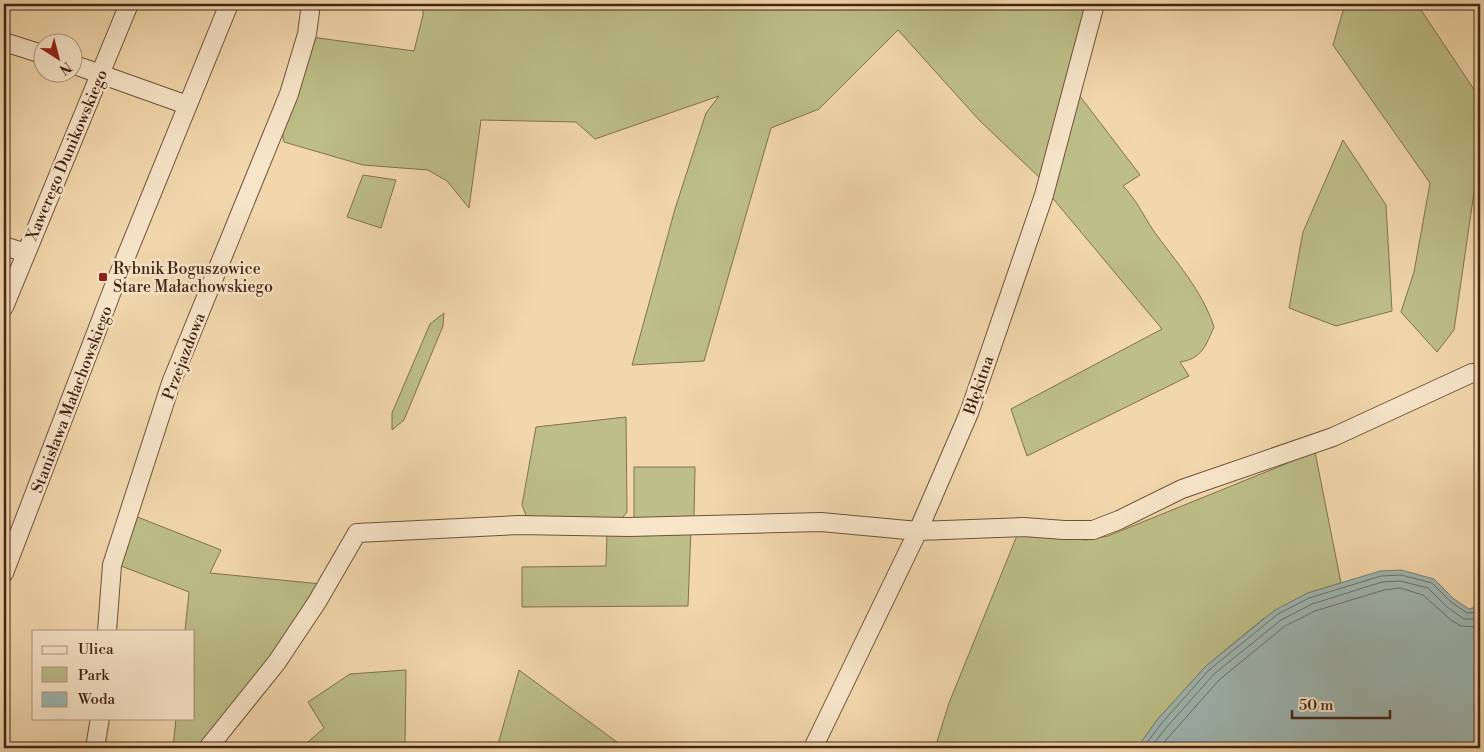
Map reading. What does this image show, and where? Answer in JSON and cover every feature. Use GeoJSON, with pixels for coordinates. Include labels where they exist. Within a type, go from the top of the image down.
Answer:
{"type":"FeatureCollection","features":[{"type":"Feature","properties":{"kind":"street","name":"Xawerego Dunikowskiego"},"geometry":{"type":"LineString","coordinates":[[4,307],[129,4]]}},
{"type":"Feature","properties":{"kind":"street","name":"Stanisława Małachowskiego"},"geometry":{"type":"LineString","coordinates":[[4,572],[187,105],[229,4]]}},
{"type":"Feature","properties":{"kind":"street","name":"Przejazdowa"},"geometry":{"type":"LineString","coordinates":[[107,630],[112,565],[171,383],[289,94],[307,34],[311,4]]}},
{"type":"Feature","properties":{"kind":"street","name":"Błękitna"},"geometry":{"type":"LineString","coordinates":[[813,748],[918,531],[969,413],[1044,195],[1095,4]]}},
{"type":"Feature","properties":{"kind":"street"},"geometry":{"type":"LineString","coordinates":[[4,42],[32,51]]}},
{"type":"Feature","properties":{"kind":"street"},"geometry":{"type":"LineString","coordinates":[[82,68],[187,105]]}},
{"type":"Feature","properties":{"kind":"street"},"geometry":{"type":"LineString","coordinates":[[4,246],[26,253]]}},
{"type":"Feature","properties":{"kind":"street"},"geometry":{"type":"LineString","coordinates":[[208,748],[277,662],[317,602],[357,533],[518,525],[629,527],[821,522],[918,531],[1024,527],[1093,530],[1119,520],[1182,489],[1333,437],[1472,373]]}},
{"type":"Feature","properties":{"kind":"street"},"geometry":{"type":"LineString","coordinates":[[95,748],[100,720]]}},
{"type":"Feature","properties":{"kind":"green space"},"geometry":{"type":"Polygon","coordinates":[[[423,4],[1081,4],[1087,10],[1041,179],[979,120],[898,30],[819,109],[771,128],[704,361],[632,365],[675,209],[706,113],[719,96],[595,139],[576,122],[481,120],[469,208],[447,181],[428,170],[363,165],[284,142],[282,131],[311,37],[414,51],[423,15],[423,4]]]}},
{"type":"Feature","properties":{"kind":"green space"},"geometry":{"type":"Polygon","coordinates":[[[1345,4],[1417,4],[1479,97],[1480,151],[1454,330],[1437,352],[1401,312],[1414,272],[1430,183],[1333,45],[1345,4]]]}},
{"type":"Feature","properties":{"kind":"green space"},"geometry":{"type":"Polygon","coordinates":[[[1076,91],[1140,175],[1123,186],[1132,196],[1153,230],[1195,288],[1214,327],[1202,350],[1193,358],[1180,362],[1189,376],[1027,456],[1011,409],[1162,329],[1050,195],[1076,91]]]}},
{"type":"Feature","properties":{"kind":"green space"},"geometry":{"type":"Polygon","coordinates":[[[1343,140],[1386,205],[1392,311],[1336,326],[1289,308],[1303,232],[1343,140]]]}},
{"type":"Feature","properties":{"kind":"green space"},"geometry":{"type":"Polygon","coordinates":[[[363,175],[396,180],[381,228],[347,217],[363,175]]]}},
{"type":"Feature","properties":{"kind":"green space"},"geometry":{"type":"Polygon","coordinates":[[[444,313],[443,326],[404,420],[392,430],[392,413],[430,324],[444,313]]]}},
{"type":"Feature","properties":{"kind":"green space"},"geometry":{"type":"Polygon","coordinates":[[[626,417],[627,512],[620,521],[527,518],[522,505],[536,427],[626,417]]]}},
{"type":"Feature","properties":{"kind":"green space"},"geometry":{"type":"Polygon","coordinates":[[[1315,452],[1341,583],[1308,593],[1263,619],[1206,666],[1157,720],[1137,748],[935,748],[949,703],[1018,533],[1086,540],[1108,536],[1315,452]]]}},
{"type":"Feature","properties":{"kind":"green space"},"geometry":{"type":"Polygon","coordinates":[[[634,467],[695,467],[694,518],[634,519],[634,467]]]}},
{"type":"Feature","properties":{"kind":"green space"},"geometry":{"type":"Polygon","coordinates":[[[135,516],[221,550],[210,573],[321,584],[273,663],[197,748],[173,748],[176,720],[195,720],[195,630],[185,630],[189,592],[121,566],[135,516]]]}},
{"type":"Feature","properties":{"kind":"green space"},"geometry":{"type":"Polygon","coordinates":[[[691,528],[688,606],[522,607],[522,567],[606,566],[607,531],[691,528]]]}},
{"type":"Feature","properties":{"kind":"green space"},"geometry":{"type":"Polygon","coordinates":[[[406,670],[405,748],[301,748],[324,728],[308,702],[350,674],[406,670]]]}},
{"type":"Feature","properties":{"kind":"green space"},"geometry":{"type":"Polygon","coordinates":[[[519,670],[625,748],[497,748],[519,670]]]}},
{"type":"Feature","properties":{"kind":"water"},"geometry":{"type":"Polygon","coordinates":[[[1401,570],[1434,579],[1454,599],[1469,609],[1480,606],[1480,748],[1137,748],[1157,720],[1206,666],[1275,610],[1308,593],[1380,571],[1401,570]]]}},
{"type":"Feature","properties":{"kind":"place","name":"Rybnik Boguszowice Stare Małachowskiego"},"geometry":{"type":"Point","coordinates":[103,277]}}]}
